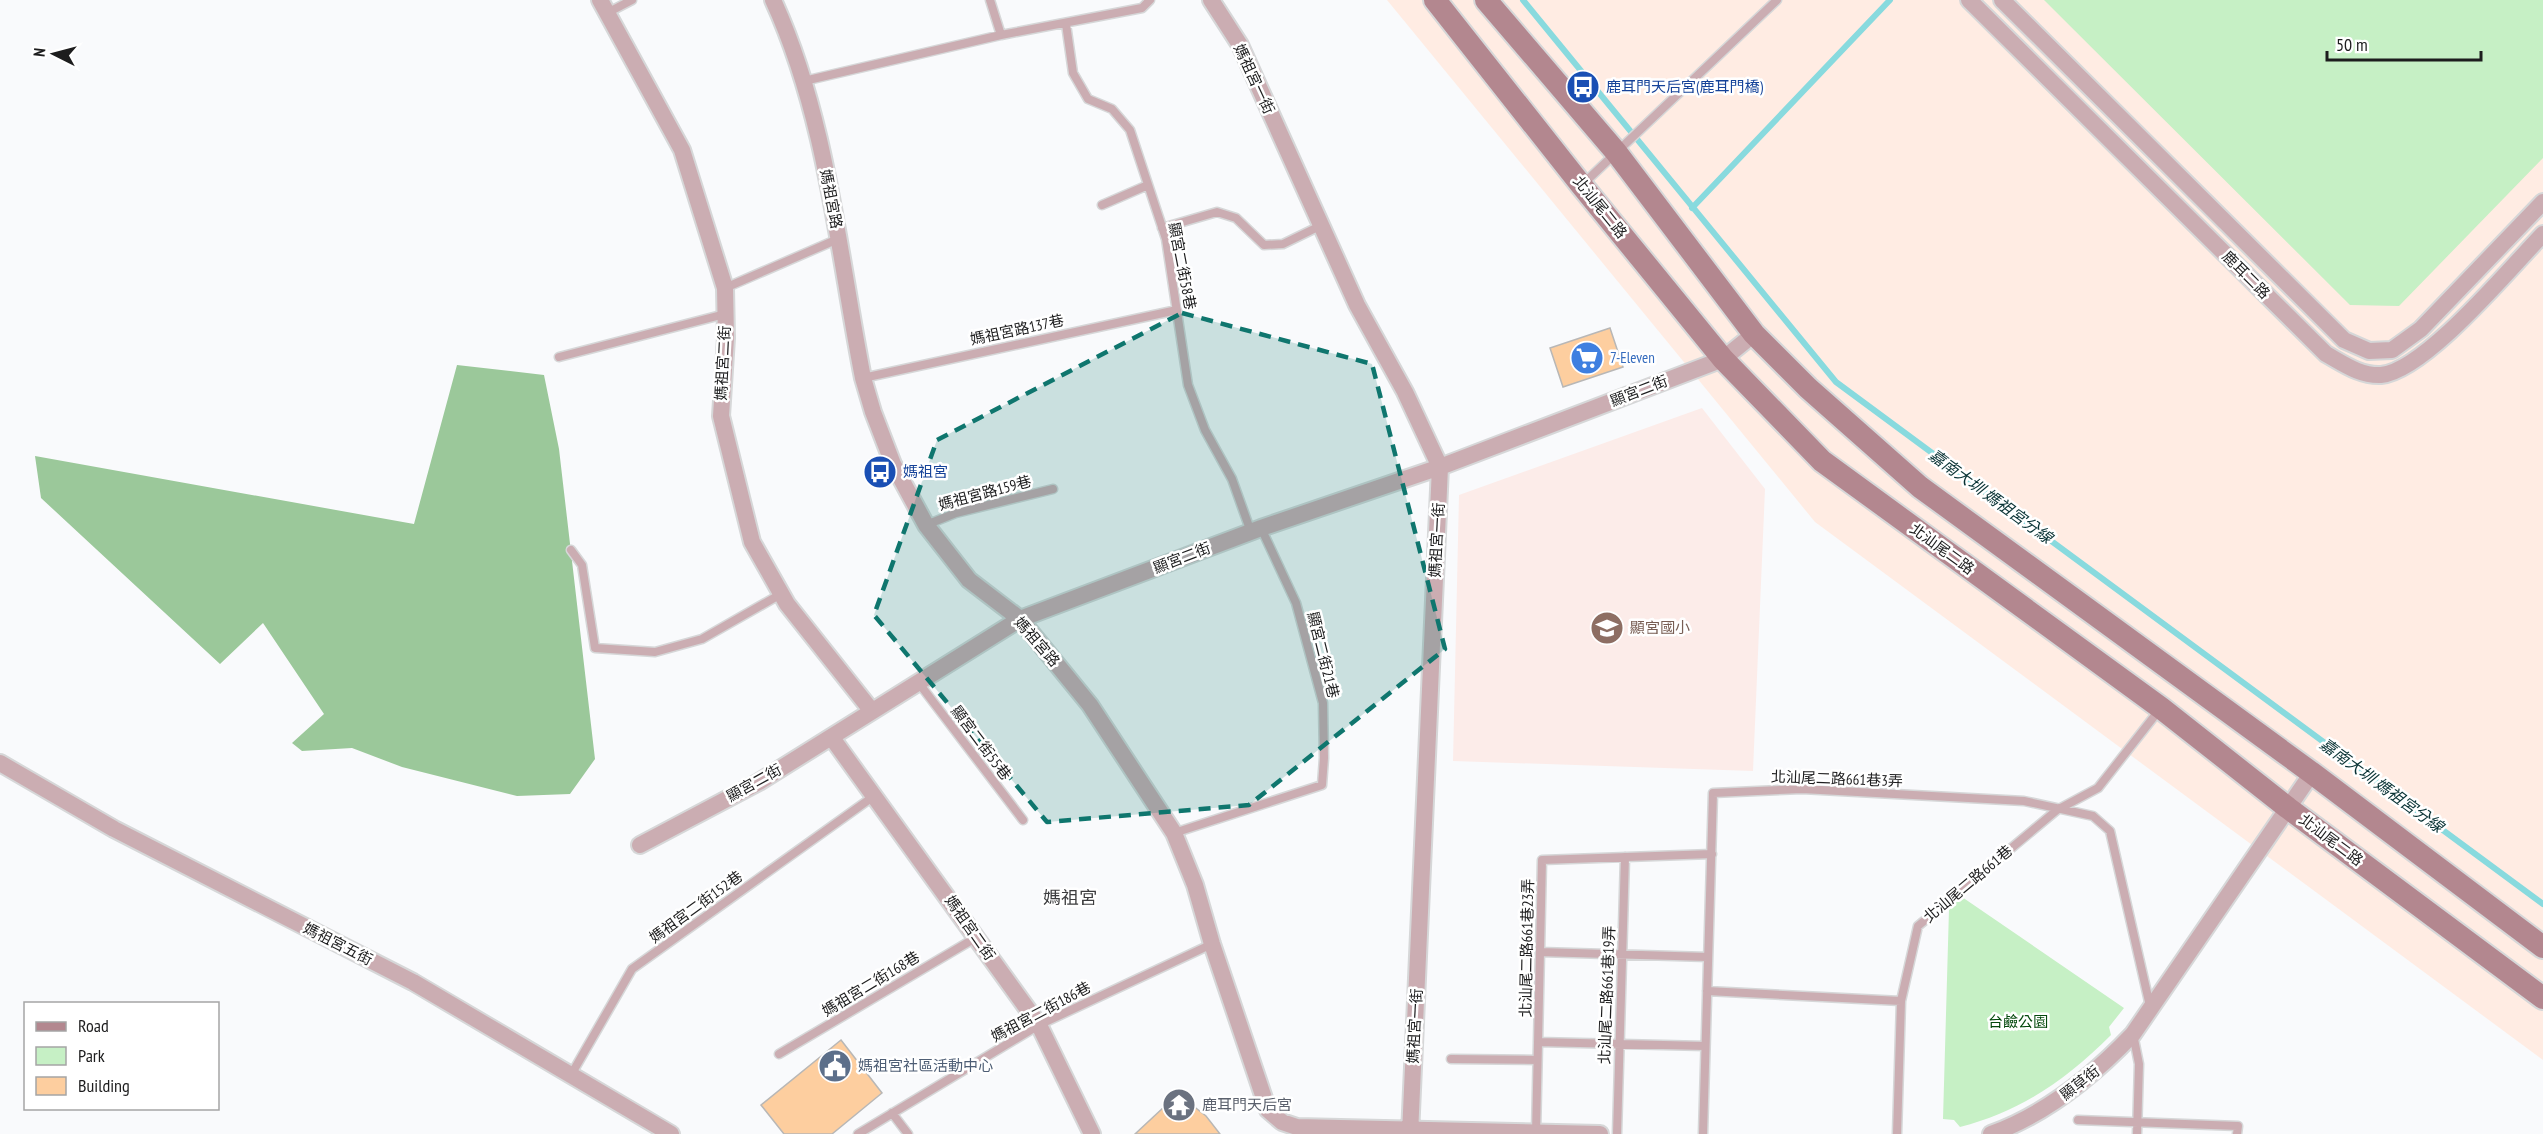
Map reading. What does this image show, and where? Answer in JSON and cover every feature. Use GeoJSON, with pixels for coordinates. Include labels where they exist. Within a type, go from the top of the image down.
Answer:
{"type":"FeatureCollection","features":[{"type":"Feature","properties":{"kind":"street","name":"媽祖宮路"},"geometry":{"type":"LineString","coordinates":[[773,0],[804,81],[821,149],[863,378],[893,464],[926,525],[969,580],[1020,619],[1090,705],[1174,833],[1195,885],[1212,944],[1268,1110],[1282,1122],[1297,1126],[1410,1131]]}},
{"type":"Feature","properties":{"kind":"street","name":"媽祖宮一街"},"geometry":{"type":"LineString","coordinates":[[1211,0],[1240,45],[1357,305],[1405,393],[1440,467],[1410,1131]]}},
{"type":"Feature","properties":{"kind":"street","name":"北汕尾二路"},"geometry":{"type":"LineString","coordinates":[[1436,0],[1582,186],[1723,359],[1822,461],[2161,708],[2288,808],[2543,998]]}},
{"type":"Feature","properties":{"kind":"street"},"geometry":{"type":"LineString","coordinates":[[1486,0],[1616,152],[1754,334],[1808,388],[1920,487],[2312,773],[2543,947]]}},
{"type":"Feature","properties":{"kind":"street","name":"鹿耳二路"},"geometry":{"type":"LineString","coordinates":[[1969,0],[2326,354],[2357,372],[2381,375],[2401,370],[2436,345],[2543,234]]}},
{"type":"Feature","properties":{"kind":"street","name":"鹿耳二路"},"geometry":{"type":"LineString","coordinates":[[2002,0],[2344,340],[2369,351],[2392,350],[2421,329],[2543,202]]}},
{"type":"Feature","properties":{"kind":"street","name":"媽祖宮二街"},"geometry":{"type":"LineString","coordinates":[[604,6],[682,150],[725,288],[721,416],[752,542],[781,594],[871,710]]}},
{"type":"Feature","properties":{"kind":"street","name":"顯宮二街"},"geometry":{"type":"LineString","coordinates":[[640,845],[759,782],[1020,619],[1256,530],[1440,467],[1723,359],[1754,334]]}},
{"type":"Feature","properties":{"kind":"street","name":"媽祖宮二街"},"geometry":{"type":"LineString","coordinates":[[832,738],[1039,1025],[1088,1133]]}},
{"type":"Feature","properties":{"kind":"street","name":"媽祖宮五街"},"geometry":{"type":"LineString","coordinates":[[0,763],[114,829],[413,982],[671,1134]]}},
{"type":"Feature","properties":{"kind":"street"},"geometry":{"type":"LineString","coordinates":[[2151,1009],[2312,773]]}},
{"type":"Feature","properties":{"kind":"street","name":"顯草街"},"geometry":{"type":"LineString","coordinates":[[1991,1134],[2054,1103],[2106,1063],[2133,1034],[2151,1009]]}},
{"type":"Feature","properties":{"kind":"street"},"geometry":{"type":"LineString","coordinates":[[1410,1131],[1600,1134]]}},
{"type":"Feature","properties":{"kind":"lane"},"geometry":{"type":"LineString","coordinates":[[604,6],[632,0]]}},
{"type":"Feature","properties":{"kind":"lane"},"geometry":{"type":"LineString","coordinates":[[990,0],[1001,35]]}},
{"type":"Feature","properties":{"kind":"lane"},"geometry":{"type":"LineString","coordinates":[[804,81],[1001,35],[1142,8],[1150,0]]}},
{"type":"Feature","properties":{"kind":"lane"},"geometry":{"type":"LineString","coordinates":[[1582,186],[1777,0]]}},
{"type":"Feature","properties":{"kind":"lane","name":"顯宮二街58巷"},"geometry":{"type":"LineString","coordinates":[[1066,24],[1074,73],[1088,99],[1112,109],[1131,130],[1162,228],[1188,385],[1204,430],[1232,479],[1256,530]]}},
{"type":"Feature","properties":{"kind":"lane"},"geometry":{"type":"LineString","coordinates":[[1102,205],[1148,185]]}},
{"type":"Feature","properties":{"kind":"lane"},"geometry":{"type":"LineString","coordinates":[[1162,228],[1217,212],[1236,218],[1264,244],[1284,244],[1320,226]]}},
{"type":"Feature","properties":{"kind":"lane"},"geometry":{"type":"LineString","coordinates":[[725,288],[838,239]]}},
{"type":"Feature","properties":{"kind":"lane","name":"媽祖宮路137巷"},"geometry":{"type":"LineString","coordinates":[[863,378],[1177,310]]}},
{"type":"Feature","properties":{"kind":"lane"},"geometry":{"type":"LineString","coordinates":[[559,357],[725,314]]}},
{"type":"Feature","properties":{"kind":"lane","name":"媽祖宮路159巷"},"geometry":{"type":"LineString","coordinates":[[926,525],[956,513],[1053,489]]}},
{"type":"Feature","properties":{"kind":"lane","name":"顯宮二街21巷"},"geometry":{"type":"LineString","coordinates":[[1174,833],[1322,785],[1323,703],[1296,603],[1256,530]]}},
{"type":"Feature","properties":{"kind":"lane"},"geometry":{"type":"LineString","coordinates":[[571,550],[582,565],[595,648],[655,652],[702,639],[781,594]]}},
{"type":"Feature","properties":{"kind":"lane","name":"顯宮二街55巷"},"geometry":{"type":"LineString","coordinates":[[918,682],[1023,820]]}},
{"type":"Feature","properties":{"kind":"lane","name":"北汕尾二路661巷"},"geometry":{"type":"LineString","coordinates":[[1897,1134],[1901,1001],[1918,926],[2057,810],[2097,788],[2161,708]]}},
{"type":"Feature","properties":{"kind":"lane","name":"北汕尾二路661巷3弄"},"geometry":{"type":"LineString","coordinates":[[1702,1134],[1713,793],[1802,789],[2024,801],[2093,816],[2110,831],[2151,1009]]}},
{"type":"Feature","properties":{"kind":"lane","name":"媽祖宮二街152巷"},"geometry":{"type":"LineString","coordinates":[[571,1075],[632,969],[874,796]]}},
{"type":"Feature","properties":{"kind":"lane","name":"北汕尾二路661巷23弄"},"geometry":{"type":"LineString","coordinates":[[1536,1133],[1542,860],[1712,854]]}},
{"type":"Feature","properties":{"kind":"lane","name":"北汕尾二路661巷19弄"},"geometry":{"type":"LineString","coordinates":[[1617,1134],[1625,857]]}},
{"type":"Feature","properties":{"kind":"lane","name":"媽祖宮二街168巷"},"geometry":{"type":"LineString","coordinates":[[779,1054],[977,937]]}},
{"type":"Feature","properties":{"kind":"lane","name":"媽祖宮二街186巷"},"geometry":{"type":"LineString","coordinates":[[858,1134],[1039,1025],[1212,944]]}},
{"type":"Feature","properties":{"kind":"lane"},"geometry":{"type":"LineString","coordinates":[[1540,952],[1708,957]]}},
{"type":"Feature","properties":{"kind":"lane"},"geometry":{"type":"LineString","coordinates":[[1707,992],[1901,1001]]}},
{"type":"Feature","properties":{"kind":"lane"},"geometry":{"type":"LineString","coordinates":[[2133,1034],[2139,1064],[2137,1134]]}},
{"type":"Feature","properties":{"kind":"lane"},"geometry":{"type":"LineString","coordinates":[[1538,1042],[1706,1046]]}},
{"type":"Feature","properties":{"kind":"lane"},"geometry":{"type":"LineString","coordinates":[[1451,1059],[1537,1060]]}},
{"type":"Feature","properties":{"kind":"lane"},"geometry":{"type":"LineString","coordinates":[[892,1113],[908,1134]]}},
{"type":"Feature","properties":{"kind":"lane"},"geometry":{"type":"LineString","coordinates":[[2078,1120],[2238,1126],[2237,1134]]}},
{"type":"Feature","properties":{"kind":"highlighted area"},"geometry":{"type":"Polygon","coordinates":[[[1182,313],[1372,364],[1445,649],[1249,805],[1047,822],[874,615],[937,440],[1182,313]]]}},
{"type":"Feature","properties":{"kind":"shaded area"},"geometry":{"type":"Polygon","coordinates":[[[1387,0],[2543,0],[2543,1060],[1815,522],[1387,0]]]}},
{"type":"Feature","properties":{"kind":"shaded area","name":"顯宮國小"},"geometry":{"type":"Polygon","coordinates":[[[1702,408],[1765,489],[1753,771],[1453,761],[1459,495],[1702,408]]]}},
{"type":"Feature","properties":{"kind":"green space"},"geometry":{"type":"Polygon","coordinates":[[[2044,0],[2543,0],[2543,158],[2399,306],[2350,305],[2044,0]]]}},
{"type":"Feature","properties":{"kind":"green space"},"geometry":{"type":"Polygon","coordinates":[[[457,365],[544,375],[559,449],[595,759],[570,794],[517,796],[402,767],[352,748],[302,751],[292,743],[324,714],[263,623],[220,664],[41,498],[35,456],[414,524],[457,365]]]}},
{"type":"Feature","properties":{"kind":"green space","name":"台鹼公園"},"geometry":{"type":"Polygon","coordinates":[[[1962,897],[2124,1008],[2109,1027],[2111,1035],[2078,1066],[2042,1092],[2004,1112],[1960,1127],[1954,1120],[1943,1119],[1949,909],[1962,897]]]}},
{"type":"Feature","properties":{"kind":"building","name":"7-Eleven"},"geometry":{"type":"Polygon","coordinates":[[[1610,328],[1623,367],[1563,387],[1550,348],[1610,328]]]}},
{"type":"Feature","properties":{"kind":"building","name":"媽祖宮社區活動中心"},"geometry":{"type":"Polygon","coordinates":[[[841,1040],[882,1093],[832,1134],[784,1134],[761,1105],[841,1040]]]}},
{"type":"Feature","properties":{"kind":"building","name":"鹿耳門天后宮"},"geometry":{"type":"Polygon","coordinates":[[[1178,1094],[1206,1116],[1220,1134],[1135,1134],[1178,1094]]]}},
{"type":"Feature","properties":{"kind":"waterway","name":"嘉南大圳 媽祖宮分線"},"geometry":{"type":"LineString","coordinates":[[1523,0],[1836,382],[2543,904]]}},
{"type":"Feature","properties":{"kind":"waterway"},"geometry":{"type":"LineString","coordinates":[[1692,208],[1890,0]]}},
{"type":"Feature","properties":{"kind":"place","name":"鹿耳門天后宮(鹿耳門橋)"},"geometry":{"type":"Point","coordinates":[1583,87]}},
{"type":"Feature","properties":{"kind":"place","name":"7-Eleven"},"geometry":{"type":"Point","coordinates":[1587,358]}},
{"type":"Feature","properties":{"kind":"place","name":"媽祖宮"},"geometry":{"type":"Point","coordinates":[880,472]}},
{"type":"Feature","properties":{"kind":"place","name":"顯宮國小"},"geometry":{"type":"Point","coordinates":[1607,628]}},
{"type":"Feature","properties":{"kind":"place","name":"媽祖宮社區活動中心"},"geometry":{"type":"Point","coordinates":[835,1066]}},
{"type":"Feature","properties":{"kind":"place","name":"鹿耳門天后宮"},"geometry":{"type":"Point","coordinates":[1179,1105]}},
{"type":"Feature","properties":{"kind":"district","name":"媽祖宮"},"geometry":{"type":"Point","coordinates":[1070,898]}}]}
